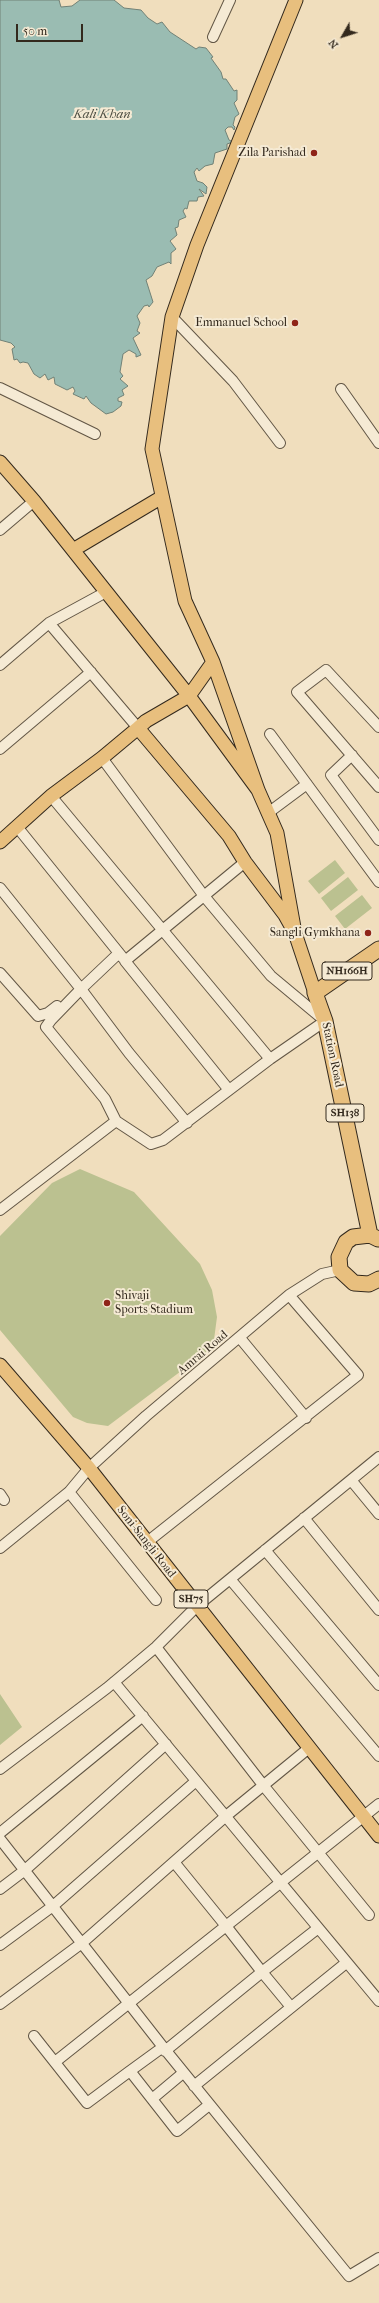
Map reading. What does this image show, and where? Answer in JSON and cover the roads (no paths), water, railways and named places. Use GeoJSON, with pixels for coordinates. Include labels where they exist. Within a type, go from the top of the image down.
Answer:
{"type":"FeatureCollection","features":[{"type":"Feature","properties":{"kind":"highway","name":"NH166H"},"geometry":{"type":"LineString","coordinates":[[315,993],[379,949]]}},
{"type":"Feature","properties":{"kind":"highway","name":"Station Road"},"geometry":{"type":"LineString","coordinates":[[315,993],[325,1021],[374,1238]]}},
{"type":"Feature","properties":{"kind":"highway"},"geometry":{"type":"LineString","coordinates":[[374,1238],[361,1234],[346,1242],[339,1257],[340,1270],[347,1279],[361,1285],[379,1280]]}},
{"type":"Feature","properties":{"kind":"main road"},"geometry":{"type":"LineString","coordinates":[[296,0],[197,245],[172,317],[152,449],[185,600],[213,662],[258,790],[276,833],[295,932],[315,993]]}},
{"type":"Feature","properties":{"kind":"main road"},"geometry":{"type":"LineString","coordinates":[[0,462],[34,501],[189,696],[258,790]]}},
{"type":"Feature","properties":{"kind":"main road"},"geometry":{"type":"LineString","coordinates":[[73,550],[162,497]]}},
{"type":"Feature","properties":{"kind":"main road"},"geometry":{"type":"LineString","coordinates":[[0,842],[18,828],[51,796],[102,758],[146,721],[189,696],[213,662]]}},
{"type":"Feature","properties":{"kind":"main road"},"geometry":{"type":"LineString","coordinates":[[138,728],[229,836],[245,862],[285,915],[295,932]]}},
{"type":"Feature","properties":{"kind":"main road","name":"Soni-Sangli Road"},"geometry":{"type":"LineString","coordinates":[[0,1365],[89,1468],[379,1836]]}},
{"type":"Feature","properties":{"kind":"street"},"geometry":{"type":"LineString","coordinates":[[214,37],[230,0]]}},
{"type":"Feature","properties":{"kind":"street"},"geometry":{"type":"LineString","coordinates":[[172,317],[233,381],[280,443]]}},
{"type":"Feature","properties":{"kind":"street"},"geometry":{"type":"LineString","coordinates":[[0,388],[95,434]]}},
{"type":"Feature","properties":{"kind":"street"},"geometry":{"type":"LineString","coordinates":[[341,389],[379,443]]}},
{"type":"Feature","properties":{"kind":"street"},"geometry":{"type":"LineString","coordinates":[[2,524],[34,501]]}},
{"type":"Feature","properties":{"kind":"street"},"geometry":{"type":"LineString","coordinates":[[0,665],[49,623],[106,592]]}},
{"type":"Feature","properties":{"kind":"street"},"geometry":{"type":"LineString","coordinates":[[49,623],[138,728]]}},
{"type":"Feature","properties":{"kind":"street"},"geometry":{"type":"LineString","coordinates":[[379,727],[326,670],[297,692],[379,787]]}},
{"type":"Feature","properties":{"kind":"street"},"geometry":{"type":"LineString","coordinates":[[0,749],[91,672]]}},
{"type":"Feature","properties":{"kind":"street"},"geometry":{"type":"LineString","coordinates":[[270,734],[379,882]]}},
{"type":"Feature","properties":{"kind":"street"},"geometry":{"type":"LineString","coordinates":[[352,755],[331,775],[379,840]]}},
{"type":"Feature","properties":{"kind":"street"},"geometry":{"type":"LineString","coordinates":[[102,758],[204,896],[271,976],[325,1021],[270,1059],[163,1140],[151,1144],[116,1121],[105,1099],[46,1027],[81,989],[122,957],[164,930],[204,896],[245,862]]}},
{"type":"Feature","properties":{"kind":"street"},"geometry":{"type":"LineString","coordinates":[[268,813],[307,784]]}},
{"type":"Feature","properties":{"kind":"street"},"geometry":{"type":"LineString","coordinates":[[51,796],[270,1059]]}},
{"type":"Feature","properties":{"kind":"street"},"geometry":{"type":"LineString","coordinates":[[18,828],[229,1090]]}},
{"type":"Feature","properties":{"kind":"street"},"geometry":{"type":"LineString","coordinates":[[0,888],[81,989],[129,1053],[187,1123]]}},
{"type":"Feature","properties":{"kind":"street"},"geometry":{"type":"LineString","coordinates":[[0,973],[38,1016],[48,1013],[65,998],[81,989]]}},
{"type":"Feature","properties":{"kind":"street"},"geometry":{"type":"LineString","coordinates":[[0,1210],[116,1121]]}},
{"type":"Feature","properties":{"kind":"street","name":"Amrai Road"},"geometry":{"type":"LineString","coordinates":[[0,1548],[68,1492],[89,1468],[146,1416],[289,1295],[322,1274],[340,1270]]}},
{"type":"Feature","properties":{"kind":"street"},"geometry":{"type":"LineString","coordinates":[[146,1542],[306,1418],[358,1374],[289,1295]]}},
{"type":"Feature","properties":{"kind":"street"},"geometry":{"type":"LineString","coordinates":[[240,1338],[306,1418]]}},
{"type":"Feature","properties":{"kind":"street"},"geometry":{"type":"LineString","coordinates":[[0,1769],[114,1682],[156,1647],[197,1606],[379,1457]]}},
{"type":"Feature","properties":{"kind":"street"},"geometry":{"type":"LineString","coordinates":[[351,1480],[379,1514]]}},
{"type":"Feature","properties":{"kind":"street"},"geometry":{"type":"LineString","coordinates":[[68,1492],[156,1600]]}},
{"type":"Feature","properties":{"kind":"street"},"geometry":{"type":"LineString","coordinates":[[304,1518],[379,1610]]}},
{"type":"Feature","properties":{"kind":"street"},"geometry":{"type":"LineString","coordinates":[[265,1550],[379,1685]]}},
{"type":"Feature","properties":{"kind":"street"},"geometry":{"type":"LineString","coordinates":[[230,1578],[379,1756]]}},
{"type":"Feature","properties":{"kind":"street"},"geometry":{"type":"LineString","coordinates":[[156,1647],[263,1785],[369,1915]]}},
{"type":"Feature","properties":{"kind":"street"},"geometry":{"type":"LineString","coordinates":[[114,1682],[144,1716],[317,1928],[379,2001]]}},
{"type":"Feature","properties":{"kind":"street"},"geometry":{"type":"LineString","coordinates":[[0,1833],[144,1716]]}},
{"type":"Feature","properties":{"kind":"street"},"geometry":{"type":"LineString","coordinates":[[0,1889],[25,1870],[166,1744]]}},
{"type":"Feature","properties":{"kind":"street"},"geometry":{"type":"LineString","coordinates":[[0,2004],[82,1943],[226,1816],[309,1748]]}},
{"type":"Feature","properties":{"kind":"street"},"geometry":{"type":"LineString","coordinates":[[0,1945],[53,1906],[196,1781]]}},
{"type":"Feature","properties":{"kind":"street"},"geometry":{"type":"LineString","coordinates":[[55,2062],[379,1804]]}},
{"type":"Feature","properties":{"kind":"street"},"geometry":{"type":"LineString","coordinates":[[0,1839],[164,2049],[348,2276],[379,2258]]}},
{"type":"Feature","properties":{"kind":"street"},"geometry":{"type":"LineString","coordinates":[[174,1862],[291,2007]]}},
{"type":"Feature","properties":{"kind":"street"},"geometry":{"type":"LineString","coordinates":[[34,2036],[87,2103],[130,2071],[164,2049],[317,1928]]}},
{"type":"Feature","properties":{"kind":"street"},"geometry":{"type":"LineString","coordinates":[[194,2086],[346,1963]]}},
{"type":"Feature","properties":{"kind":"street"},"geometry":{"type":"LineString","coordinates":[[130,2071],[177,2131],[209,2105]]}},
{"type":"Feature","properties":{"kind":"street"},"geometry":{"type":"LineString","coordinates":[[152,2098],[184,2073]]}},
{"type":"Feature","properties":{"kind":"water","name":"Kali Khan"},"geometry":{"type":"Polygon","coordinates":[[[0,0],[59,0],[61,7],[72,6],[80,0],[114,0],[124,8],[141,10],[148,18],[157,24],[162,22],[170,32],[196,49],[199,47],[206,48],[213,57],[211,58],[221,72],[223,79],[226,79],[234,91],[237,90],[237,100],[234,103],[239,114],[235,117],[233,125],[235,127],[234,130],[232,127],[228,127],[225,130],[229,140],[233,142],[227,144],[227,149],[215,153],[213,164],[205,166],[199,171],[197,168],[194,172],[197,181],[203,183],[207,187],[206,194],[199,189],[204,196],[198,197],[197,201],[189,201],[187,209],[185,208],[183,211],[186,217],[179,220],[178,227],[175,228],[177,235],[170,241],[176,249],[171,253],[171,264],[169,262],[157,267],[152,276],[146,280],[153,302],[149,307],[148,305],[144,306],[137,316],[140,323],[137,331],[140,333],[133,338],[141,355],[136,357],[136,354],[129,350],[123,354],[120,372],[123,376],[120,379],[128,386],[122,390],[124,395],[118,398],[118,401],[122,402],[121,406],[113,412],[106,414],[91,403],[86,396],[84,399],[73,394],[75,391],[73,387],[67,390],[55,384],[54,377],[48,380],[45,374],[40,378],[34,374],[28,363],[20,363],[17,359],[14,360],[12,349],[15,347],[11,343],[0,340],[0,0]]]}},
{"type":"Feature","properties":{"kind":"place","name":"Zila Parishad"},"geometry":{"type":"Point","coordinates":[314,153]}},
{"type":"Feature","properties":{"kind":"place","name":"Emmanuel School"},"geometry":{"type":"Point","coordinates":[295,323]}},
{"type":"Feature","properties":{"kind":"place","name":"Sangli Gymkhana"},"geometry":{"type":"Point","coordinates":[368,933]}},
{"type":"Feature","properties":{"kind":"place","name":"Shivaji Sports Stadium"},"geometry":{"type":"Point","coordinates":[107,1303]}}]}
